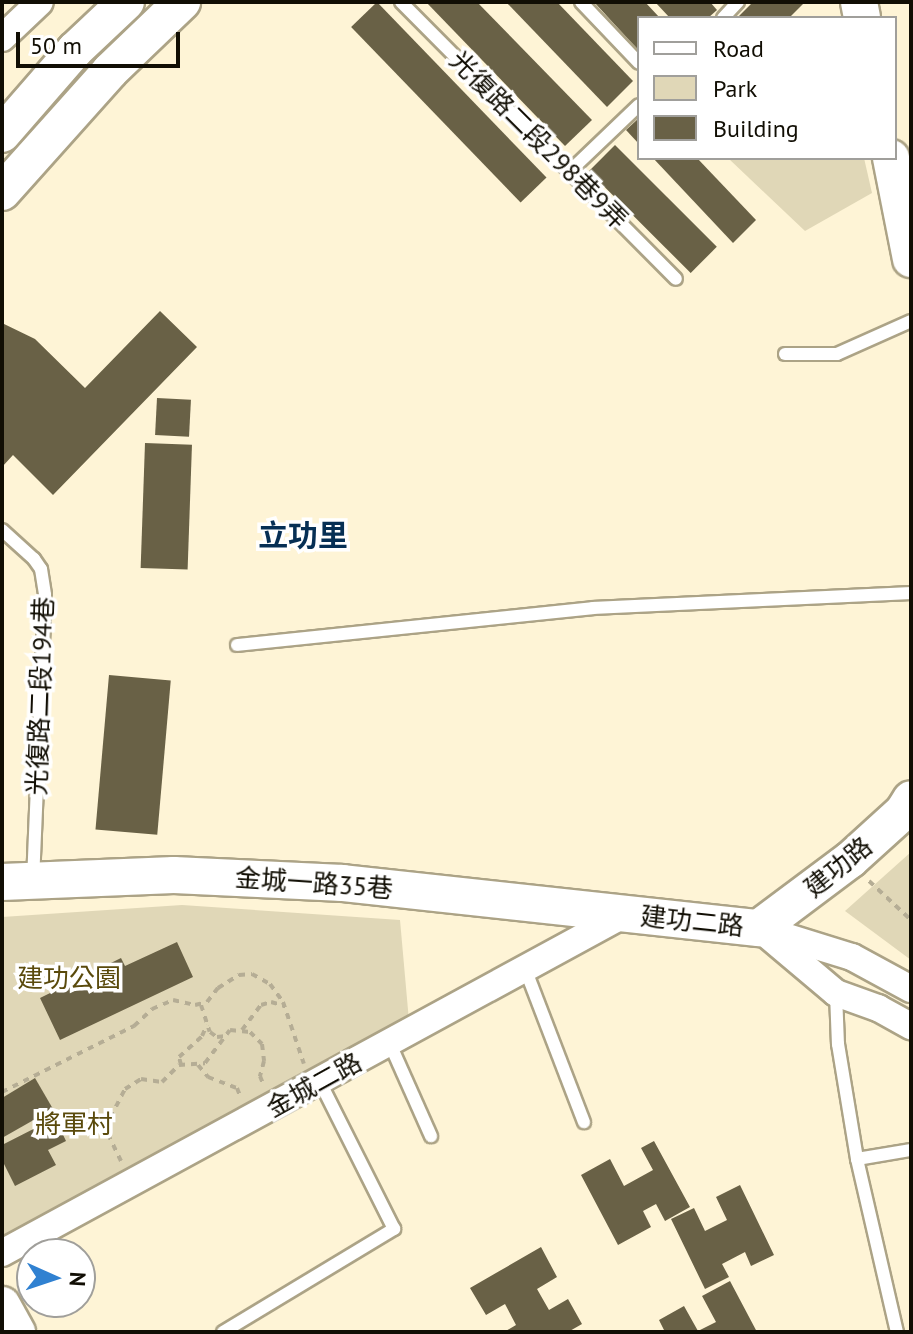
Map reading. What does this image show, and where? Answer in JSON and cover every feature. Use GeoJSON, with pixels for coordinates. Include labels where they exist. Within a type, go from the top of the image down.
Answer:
{"type":"FeatureCollection","features":[{"type":"Feature","properties":{"kind":"street"},"geometry":{"type":"LineString","coordinates":[[2,38],[40,2]]}},
{"type":"Feature","properties":{"kind":"street"},"geometry":{"type":"LineString","coordinates":[[2,134],[75,50],[126,2]]}},
{"type":"Feature","properties":{"kind":"street"},"geometry":{"type":"LineString","coordinates":[[2,192],[110,71],[182,2]]}},
{"type":"Feature","properties":{"kind":"street"},"geometry":{"type":"LineString","coordinates":[[899,170],[911,259]]}},
{"type":"Feature","properties":{"kind":"street","name":"建功路"},"geometry":{"type":"LineString","coordinates":[[759,928],[850,860],[903,812],[911,799]]}},
{"type":"Feature","properties":{"kind":"street","name":"金城一路35巷"},"geometry":{"type":"LineString","coordinates":[[17,880],[174,875],[343,883],[625,914]]}},
{"type":"Feature","properties":{"kind":"street","name":"建功二路"},"geometry":{"type":"LineString","coordinates":[[625,914],[759,928],[852,957],[911,989]]}},
{"type":"Feature","properties":{"kind":"street","name":"金城二路"},"geometry":{"type":"LineString","coordinates":[[2,1253],[314,1080],[390,1044],[625,914]]}},
{"type":"Feature","properties":{"kind":"street","name":"建功二路"},"geometry":{"type":"LineString","coordinates":[[759,928],[836,993],[878,1008],[911,1026]]}},
{"type":"Feature","properties":{"kind":"street"},"geometry":{"type":"LineString","coordinates":[[2,1305],[17,1332]]}},
{"type":"Feature","properties":{"kind":"lane","name":"光復路二段298巷9弄"},"geometry":{"type":"LineString","coordinates":[[401,2],[676,279]]}},
{"type":"Feature","properties":{"kind":"lane"},"geometry":{"type":"LineString","coordinates":[[581,2],[637,61]]}},
{"type":"Feature","properties":{"kind":"lane"},"geometry":{"type":"LineString","coordinates":[[570,171],[637,107]]}},
{"type":"Feature","properties":{"kind":"lane"},"geometry":{"type":"LineString","coordinates":[[785,354],[837,354],[911,321]]}},
{"type":"Feature","properties":{"kind":"lane","name":"光復路二段194巷"},"geometry":{"type":"LineString","coordinates":[[2,530],[41,569],[45,595],[17,880]]}},
{"type":"Feature","properties":{"kind":"lane"},"geometry":{"type":"LineString","coordinates":[[237,645],[593,608],[911,593]]}},
{"type":"Feature","properties":{"kind":"lane"},"geometry":{"type":"LineString","coordinates":[[526,971],[584,1122]]}},
{"type":"Feature","properties":{"kind":"lane"},"geometry":{"type":"LineString","coordinates":[[836,993],[838,1044],[857,1159],[897,1332]]}},
{"type":"Feature","properties":{"kind":"lane"},"geometry":{"type":"LineString","coordinates":[[390,1044],[431,1136]]}},
{"type":"Feature","properties":{"kind":"lane"},"geometry":{"type":"LineString","coordinates":[[223,1332],[394,1229],[314,1080]]}},
{"type":"Feature","properties":{"kind":"lane"},"geometry":{"type":"LineString","coordinates":[[857,1159],[911,1150]]}},
{"type":"Feature","properties":{"kind":"path"},"geometry":{"type":"LineString","coordinates":[[869,881],[911,920]]}},
{"type":"Feature","properties":{"kind":"path"},"geometry":{"type":"LineString","coordinates":[[2,1092],[134,1026],[152,1009],[173,1000],[201,1004],[239,975],[252,974],[270,984],[285,1006],[314,1080]]}},
{"type":"Feature","properties":{"kind":"path"},"geometry":{"type":"LineString","coordinates":[[242,1030],[261,1005],[271,1002],[285,1006]]}},
{"type":"Feature","properties":{"kind":"path"},"geometry":{"type":"LineString","coordinates":[[201,1004],[207,1025],[217,1037],[226,1036]]}},
{"type":"Feature","properties":{"kind":"path"},"geometry":{"type":"LineString","coordinates":[[181,1065],[179,1057],[202,1036],[207,1025]]}},
{"type":"Feature","properties":{"kind":"path"},"geometry":{"type":"LineString","coordinates":[[126,1171],[105,1128],[125,1089],[141,1079],[162,1082],[181,1065],[205,1063],[230,1030],[242,1030],[250,1032],[262,1044],[264,1061],[260,1076],[264,1087]]}},
{"type":"Feature","properties":{"kind":"path"},"geometry":{"type":"LineString","coordinates":[[197,1064],[208,1077],[237,1088],[241,1099]]}},
{"type":"Feature","properties":{"kind":"green space"},"geometry":{"type":"Polygon","coordinates":[[[730,160],[864,160],[872,193],[805,231],[730,160]]]}},
{"type":"Feature","properties":{"kind":"green space"},"geometry":{"type":"Polygon","coordinates":[[[911,852],[911,960],[845,911],[911,852]]]}},
{"type":"Feature","properties":{"kind":"green space"},"geometry":{"type":"Polygon","coordinates":[[[182,905],[400,920],[409,1021],[5,1239],[2,1234],[2,917],[182,905]]]}},
{"type":"Feature","properties":{"kind":"building"},"geometry":{"type":"Polygon","coordinates":[[[377,2],[546,178],[521,203],[351,27],[377,2]]]}},
{"type":"Feature","properties":{"kind":"building"},"geometry":{"type":"Polygon","coordinates":[[[426,2],[477,2],[592,120],[565,146],[426,2]]]}},
{"type":"Feature","properties":{"kind":"building"},"geometry":{"type":"Polygon","coordinates":[[[506,2],[557,2],[633,81],[607,107],[506,2]]]}},
{"type":"Feature","properties":{"kind":"building"},"geometry":{"type":"Polygon","coordinates":[[[594,2],[645,2],[658,16],[637,16],[637,49],[594,2]]]}},
{"type":"Feature","properties":{"kind":"building"},"geometry":{"type":"Polygon","coordinates":[[[655,2],[710,2],[717,10],[710,16],[668,16],[655,2]]]}},
{"type":"Feature","properties":{"kind":"building"},"geometry":{"type":"Polygon","coordinates":[[[753,2],[805,2],[791,16],[739,16],[753,2]]]}},
{"type":"Feature","properties":{"kind":"building"},"geometry":{"type":"Polygon","coordinates":[[[637,120],[637,142],[626,130],[637,120]]]}},
{"type":"Feature","properties":{"kind":"building"},"geometry":{"type":"Polygon","coordinates":[[[615,145],[717,247],[691,273],[589,171],[615,145]]]}},
{"type":"Feature","properties":{"kind":"building"},"geometry":{"type":"Polygon","coordinates":[[[655,160],[699,160],[756,220],[733,243],[655,160]]]}},
{"type":"Feature","properties":{"kind":"building"},"geometry":{"type":"Polygon","coordinates":[[[160,311],[197,347],[53,495],[13,455],[2,467],[2,323],[35,339],[85,388],[160,311]]]}},
{"type":"Feature","properties":{"kind":"building"},"geometry":{"type":"Polygon","coordinates":[[[157,398],[191,400],[189,437],[155,435],[157,398]]]}},
{"type":"Feature","properties":{"kind":"building"},"geometry":{"type":"Polygon","coordinates":[[[145,443],[192,445],[188,570],[141,568],[145,443]]]}},
{"type":"Feature","properties":{"kind":"building"},"geometry":{"type":"Polygon","coordinates":[[[109,675],[171,680],[157,835],[95,829],[109,675]]]}},
{"type":"Feature","properties":{"kind":"building"},"geometry":{"type":"Polygon","coordinates":[[[177,942],[193,977],[60,1040],[40,998],[121,958],[125,966],[177,942]]]}},
{"type":"Feature","properties":{"kind":"building"},"geometry":{"type":"Polygon","coordinates":[[[35,1078],[53,1109],[2,1138],[2,1098],[35,1078]]]}},
{"type":"Feature","properties":{"kind":"building"},"geometry":{"type":"Polygon","coordinates":[[[55,1118],[66,1141],[48,1150],[56,1165],[15,1186],[2,1160],[2,1145],[55,1118]]]}},
{"type":"Feature","properties":{"kind":"building"},"geometry":{"type":"Polygon","coordinates":[[[654,1141],[690,1207],[665,1221],[656,1204],[643,1211],[651,1227],[618,1245],[581,1175],[610,1159],[624,1186],[653,1170],[641,1148],[654,1141]]]}},
{"type":"Feature","properties":{"kind":"building"},"geometry":{"type":"Polygon","coordinates":[[[740,1185],[774,1255],[751,1266],[745,1252],[722,1264],[729,1277],[705,1289],[671,1219],[694,1208],[705,1231],[727,1220],[716,1197],[740,1185]]]}},
{"type":"Feature","properties":{"kind":"building"},"geometry":{"type":"Polygon","coordinates":[[[541,1247],[557,1277],[537,1289],[549,1310],[568,1299],[582,1324],[568,1332],[504,1332],[516,1325],[505,1304],[486,1315],[470,1288],[541,1247]]]}},
{"type":"Feature","properties":{"kind":"building"},"geometry":{"type":"Polygon","coordinates":[[[730,1281],[757,1332],[665,1332],[659,1320],[684,1306],[698,1331],[716,1322],[702,1296],[730,1281]]]}},
{"type":"Feature","properties":{"kind":"district","name":"立功里"},"geometry":{"type":"Point","coordinates":[303,535]}},
{"type":"Feature","properties":{"kind":"park label","name":"建功公園"},"geometry":{"type":"Point","coordinates":[69,978]}},
{"type":"Feature","properties":{"kind":"park label","name":"將軍村"},"geometry":{"type":"Point","coordinates":[74,1124]}}]}
